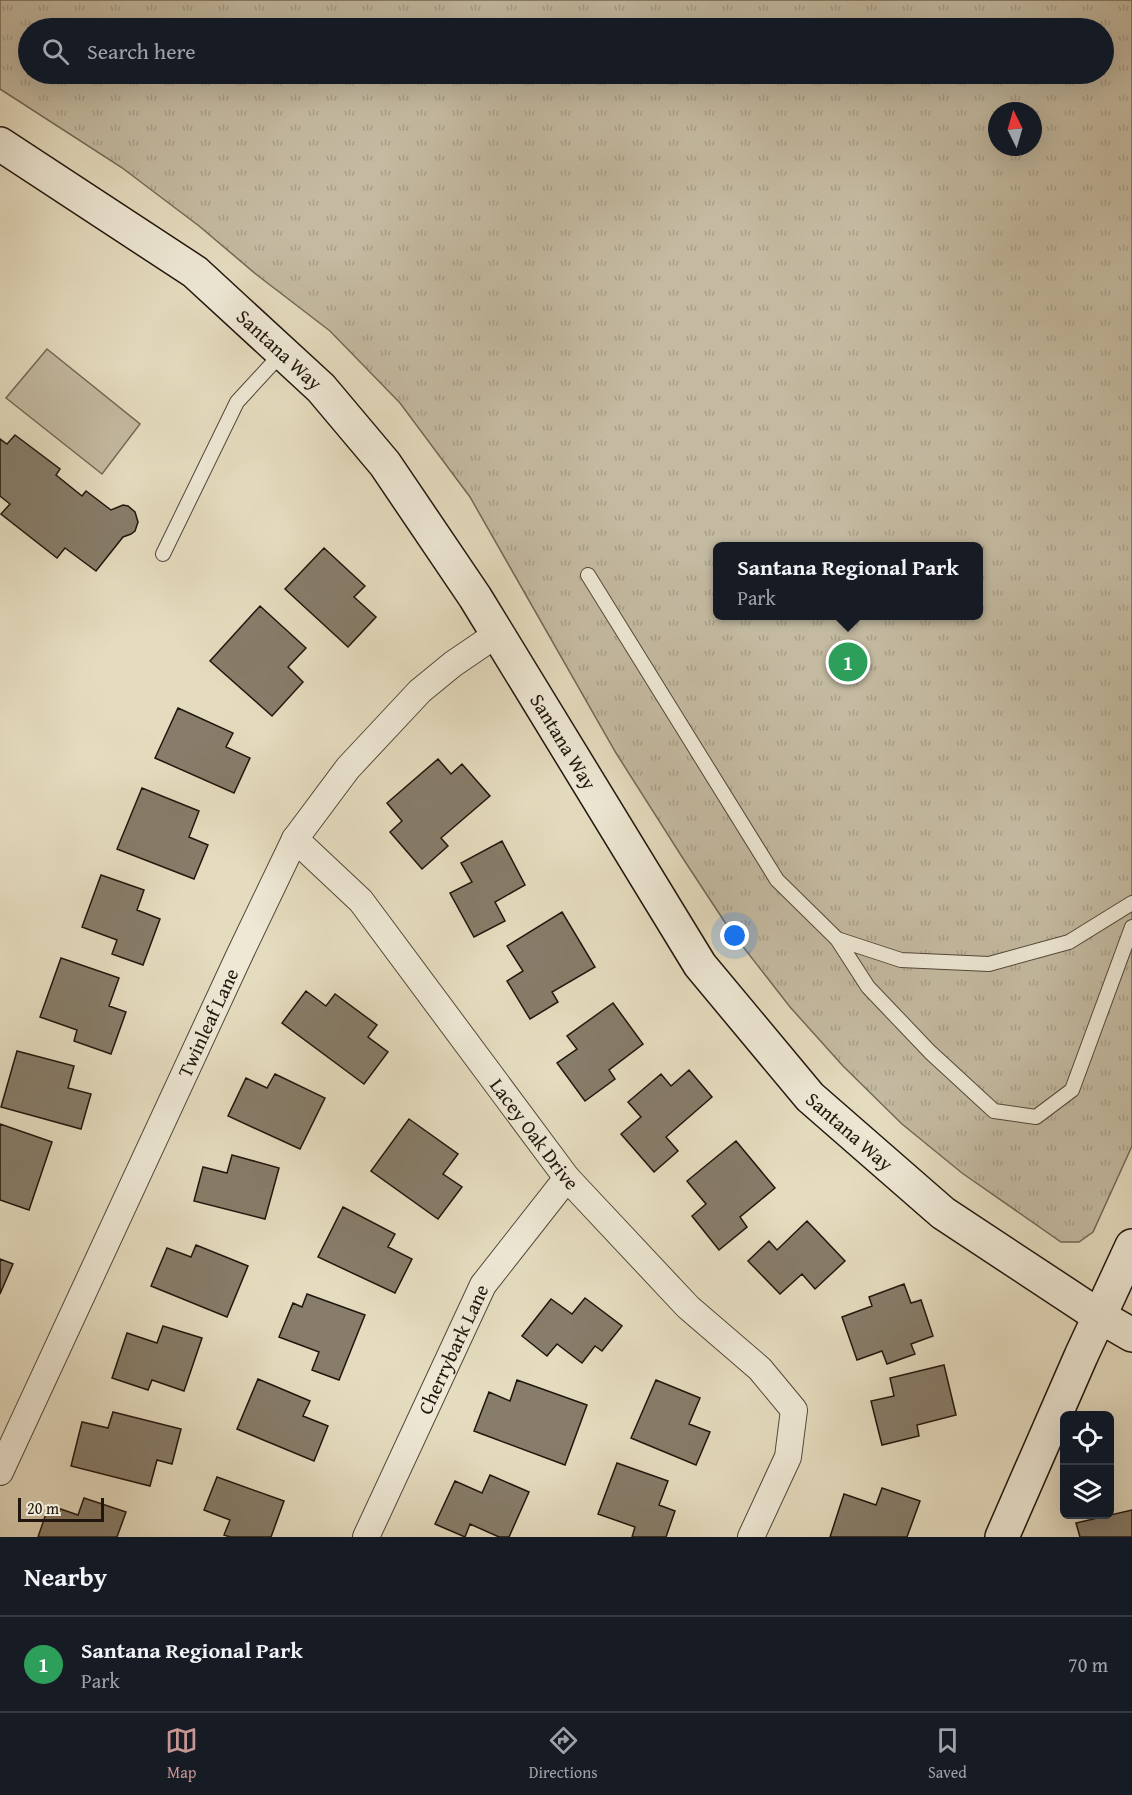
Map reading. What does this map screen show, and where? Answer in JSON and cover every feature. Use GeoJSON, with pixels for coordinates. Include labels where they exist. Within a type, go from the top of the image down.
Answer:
{"type":"FeatureCollection","features":[{"type":"Feature","properties":{"kind":"street","name":"Santana Way"},"geometry":{"type":"LineString","coordinates":[[0,144],[195,272],[321,388],[385,464],[475,597],[700,965],[810,1097],[943,1214],[1132,1335]]}},
{"type":"Feature","properties":{"kind":"street","name":"Twinleaf Lane"},"geometry":{"type":"LineString","coordinates":[[0,1472],[295,839],[348,768],[420,691],[453,664],[497,634]]}},
{"type":"Feature","properties":{"kind":"street","name":"Lacey Oak Drive"},"geometry":{"type":"LineString","coordinates":[[295,839],[361,901],[567,1178],[688,1307],[760,1369],[794,1410],[788,1457],[751,1537]]}},
{"type":"Feature","properties":{"kind":"street","name":"Cherrybark Lane"},"geometry":{"type":"LineString","coordinates":[[366,1537],[483,1285],[567,1178]]}},
{"type":"Feature","properties":{"kind":"street"},"geometry":{"type":"LineString","coordinates":[[1002,1537],[1132,1246]]}},
{"type":"Feature","properties":{"kind":"lane"},"geometry":{"type":"LineString","coordinates":[[164,554],[237,402],[282,353]]}},
{"type":"Feature","properties":{"kind":"lane"},"geometry":{"type":"LineString","coordinates":[[588,575],[777,880],[837,939],[868,987],[930,1052],[994,1111],[1036,1117],[1072,1090],[1132,927]]}},
{"type":"Feature","properties":{"kind":"lane"},"geometry":{"type":"LineString","coordinates":[[837,939],[901,960],[989,964],[1070,942],[1132,903]]}},
{"type":"Feature","properties":{"kind":"green space"},"geometry":{"type":"Polygon","coordinates":[[[0,0],[1132,0],[1132,1146],[1093,1232],[1079,1242],[1061,1242],[962,1173],[902,1124],[843,1066],[790,1007],[730,930],[684,860],[616,753],[470,497],[400,403],[330,331],[257,275],[199,226],[121,167],[0,89],[0,0]]]}},
{"type":"Feature","properties":{"kind":"green space"},"geometry":{"type":"Polygon","coordinates":[[[47,349],[140,424],[102,474],[6,398],[47,349]]]}},
{"type":"Feature","properties":{"kind":"building"},"geometry":{"type":"Polygon","coordinates":[[[15,435],[60,469],[56,475],[82,496],[86,491],[111,510],[123,505],[135,512],[138,522],[135,531],[123,537],[96,571],[65,548],[57,558],[1,514],[10,504],[0,496],[0,439],[7,444],[15,435]]]}},
{"type":"Feature","properties":{"kind":"building"},"geometry":{"type":"Polygon","coordinates":[[[324,548],[365,586],[354,597],[376,617],[348,647],[285,589],[324,548]]]}},
{"type":"Feature","properties":{"kind":"building"},"geometry":{"type":"Polygon","coordinates":[[[260,606],[306,648],[288,667],[303,682],[272,716],[210,661],[260,606]]]}},
{"type":"Feature","properties":{"kind":"building"},"geometry":{"type":"Polygon","coordinates":[[[178,708],[233,733],[226,747],[250,758],[234,793],[155,758],[178,708]]]}},
{"type":"Feature","properties":{"kind":"building"},"geometry":{"type":"Polygon","coordinates":[[[438,759],[451,774],[462,764],[490,796],[441,838],[448,846],[422,869],[390,832],[402,821],[387,803],[438,759]]]}},
{"type":"Feature","properties":{"kind":"building"},"geometry":{"type":"Polygon","coordinates":[[[142,788],[199,811],[189,837],[208,845],[194,879],[117,849],[142,788]]]}},
{"type":"Feature","properties":{"kind":"building"},"geometry":{"type":"Polygon","coordinates":[[[502,841],[525,885],[495,902],[505,921],[474,937],[450,893],[472,882],[461,863],[502,841]]]}},
{"type":"Feature","properties":{"kind":"building"},"geometry":{"type":"Polygon","coordinates":[[[101,875],[144,890],[137,910],[160,919],[143,965],[112,954],[117,940],[82,927],[101,875]]]}},
{"type":"Feature","properties":{"kind":"building"},"geometry":{"type":"Polygon","coordinates":[[[562,912],[595,967],[552,992],[558,1002],[530,1019],[507,981],[523,971],[507,946],[562,912]]]}},
{"type":"Feature","properties":{"kind":"building"},"geometry":{"type":"Polygon","coordinates":[[[61,958],[119,978],[109,1006],[126,1012],[111,1054],[74,1041],[77,1030],[40,1017],[61,958]]]}},
{"type":"Feature","properties":{"kind":"building"},"geometry":{"type":"Polygon","coordinates":[[[306,991],[326,1006],[335,994],[377,1025],[368,1037],[388,1052],[364,1084],[282,1023],[306,991]]]}},
{"type":"Feature","properties":{"kind":"building"},"geometry":{"type":"Polygon","coordinates":[[[613,1003],[643,1044],[609,1070],[615,1079],[585,1101],[557,1063],[577,1049],[567,1036],[613,1003]]]}},
{"type":"Feature","properties":{"kind":"building"},"geometry":{"type":"Polygon","coordinates":[[[17,1051],[74,1066],[68,1088],[91,1094],[81,1129],[1,1107],[17,1051]]]}},
{"type":"Feature","properties":{"kind":"building"},"geometry":{"type":"Polygon","coordinates":[[[689,1070],[712,1097],[666,1137],[678,1151],[654,1172],[621,1134],[641,1117],[628,1102],[661,1074],[671,1086],[689,1070]]]}},
{"type":"Feature","properties":{"kind":"building"},"geometry":{"type":"Polygon","coordinates":[[[275,1074],[325,1098],[300,1149],[228,1116],[246,1078],[267,1088],[275,1074]]]}},
{"type":"Feature","properties":{"kind":"building"},"geometry":{"type":"Polygon","coordinates":[[[409,1119],[458,1154],[443,1174],[462,1187],[438,1219],[371,1171],[409,1119]]]}},
{"type":"Feature","properties":{"kind":"building"},"geometry":{"type":"Polygon","coordinates":[[[0,1124],[52,1142],[29,1210],[0,1200],[0,1124]]]}},
{"type":"Feature","properties":{"kind":"building"},"geometry":{"type":"Polygon","coordinates":[[[736,1141],[775,1188],[740,1217],[747,1227],[719,1250],[692,1216],[706,1204],[687,1181],[736,1141]]]}},
{"type":"Feature","properties":{"kind":"building"},"geometry":{"type":"Polygon","coordinates":[[[232,1155],[279,1168],[265,1219],[194,1201],[203,1167],[227,1173],[232,1155]]]}},
{"type":"Feature","properties":{"kind":"building"},"geometry":{"type":"Polygon","coordinates":[[[343,1207],[395,1234],[388,1247],[412,1259],[395,1293],[318,1257],[343,1207]]]}},
{"type":"Feature","properties":{"kind":"building"},"geometry":{"type":"Polygon","coordinates":[[[807,1221],[845,1261],[815,1289],[802,1274],[780,1294],[748,1261],[769,1241],[777,1250],[807,1221]]]}},
{"type":"Feature","properties":{"kind":"building"},"geometry":{"type":"Polygon","coordinates":[[[196,1245],[248,1266],[227,1317],[151,1286],[167,1248],[191,1257],[196,1245]]]}},
{"type":"Feature","properties":{"kind":"building"},"geometry":{"type":"Polygon","coordinates":[[[0,1259],[13,1264],[0,1294],[0,1259]]]}},
{"type":"Feature","properties":{"kind":"building"},"geometry":{"type":"Polygon","coordinates":[[[904,1284],[911,1303],[921,1300],[933,1336],[911,1344],[915,1354],[887,1364],[882,1351],[857,1360],[842,1317],[872,1306],[869,1297],[904,1284]]]}},
{"type":"Feature","properties":{"kind":"building"},"geometry":{"type":"Polygon","coordinates":[[[307,1294],[365,1315],[339,1380],[312,1370],[319,1352],[279,1337],[293,1303],[302,1307],[307,1294]]]}},
{"type":"Feature","properties":{"kind":"building"},"geometry":{"type":"Polygon","coordinates":[[[585,1298],[622,1326],[602,1351],[595,1346],[582,1363],[557,1344],[547,1356],[522,1336],[551,1299],[572,1314],[585,1298]]]}},
{"type":"Feature","properties":{"kind":"building"},"geometry":{"type":"Polygon","coordinates":[[[163,1326],[202,1338],[184,1391],[152,1380],[148,1390],[112,1378],[127,1333],[157,1343],[163,1326]]]}},
{"type":"Feature","properties":{"kind":"building"},"geometry":{"type":"Polygon","coordinates":[[[944,1365],[956,1415],[917,1425],[919,1436],[882,1445],[871,1401],[894,1396],[890,1378],[944,1365]]]}},
{"type":"Feature","properties":{"kind":"building"},"geometry":{"type":"Polygon","coordinates":[[[258,1379],[310,1401],[303,1416],[328,1426],[314,1461],[237,1429],[258,1379]]]}},
{"type":"Feature","properties":{"kind":"building"},"geometry":{"type":"Polygon","coordinates":[[[517,1380],[587,1405],[565,1465],[474,1431],[489,1392],[510,1401],[517,1380]]]}},
{"type":"Feature","properties":{"kind":"building"},"geometry":{"type":"Polygon","coordinates":[[[656,1380],[700,1398],[689,1424],[710,1432],[696,1465],[631,1438],[656,1380]]]}},
{"type":"Feature","properties":{"kind":"building"},"geometry":{"type":"Polygon","coordinates":[[[113,1412],[181,1429],[172,1464],[157,1460],[150,1486],[71,1466],[82,1422],[108,1428],[113,1412]]]}},
{"type":"Feature","properties":{"kind":"building"},"geometry":{"type":"Polygon","coordinates":[[[617,1463],[668,1481],[659,1505],[675,1511],[666,1537],[632,1537],[635,1527],[598,1514],[617,1463]]]}},
{"type":"Feature","properties":{"kind":"building"},"geometry":{"type":"Polygon","coordinates":[[[490,1475],[529,1492],[509,1537],[499,1537],[470,1524],[465,1537],[435,1524],[455,1481],[482,1493],[490,1475]]]}},
{"type":"Feature","properties":{"kind":"building"},"geometry":{"type":"Polygon","coordinates":[[[217,1477],[284,1501],[271,1537],[224,1535],[230,1520],[204,1510],[217,1477]]]}},
{"type":"Feature","properties":{"kind":"building"},"geometry":{"type":"Polygon","coordinates":[[[882,1488],[920,1501],[907,1537],[830,1537],[844,1494],[876,1505],[882,1488]]]}},
{"type":"Feature","properties":{"kind":"building"},"geometry":{"type":"Polygon","coordinates":[[[84,1498],[126,1512],[117,1537],[38,1537],[49,1505],[78,1515],[84,1498]]]}},
{"type":"Feature","properties":{"kind":"building"},"geometry":{"type":"Polygon","coordinates":[[[1132,1510],[1132,1537],[1080,1537],[1076,1523],[1093,1519],[1114,1519],[1114,1514],[1132,1510]]]}},
{"type":"Feature","properties":{"kind":"place","name":"Santana Regional Park"},"geometry":{"type":"Point","coordinates":[848,662]}}]}
